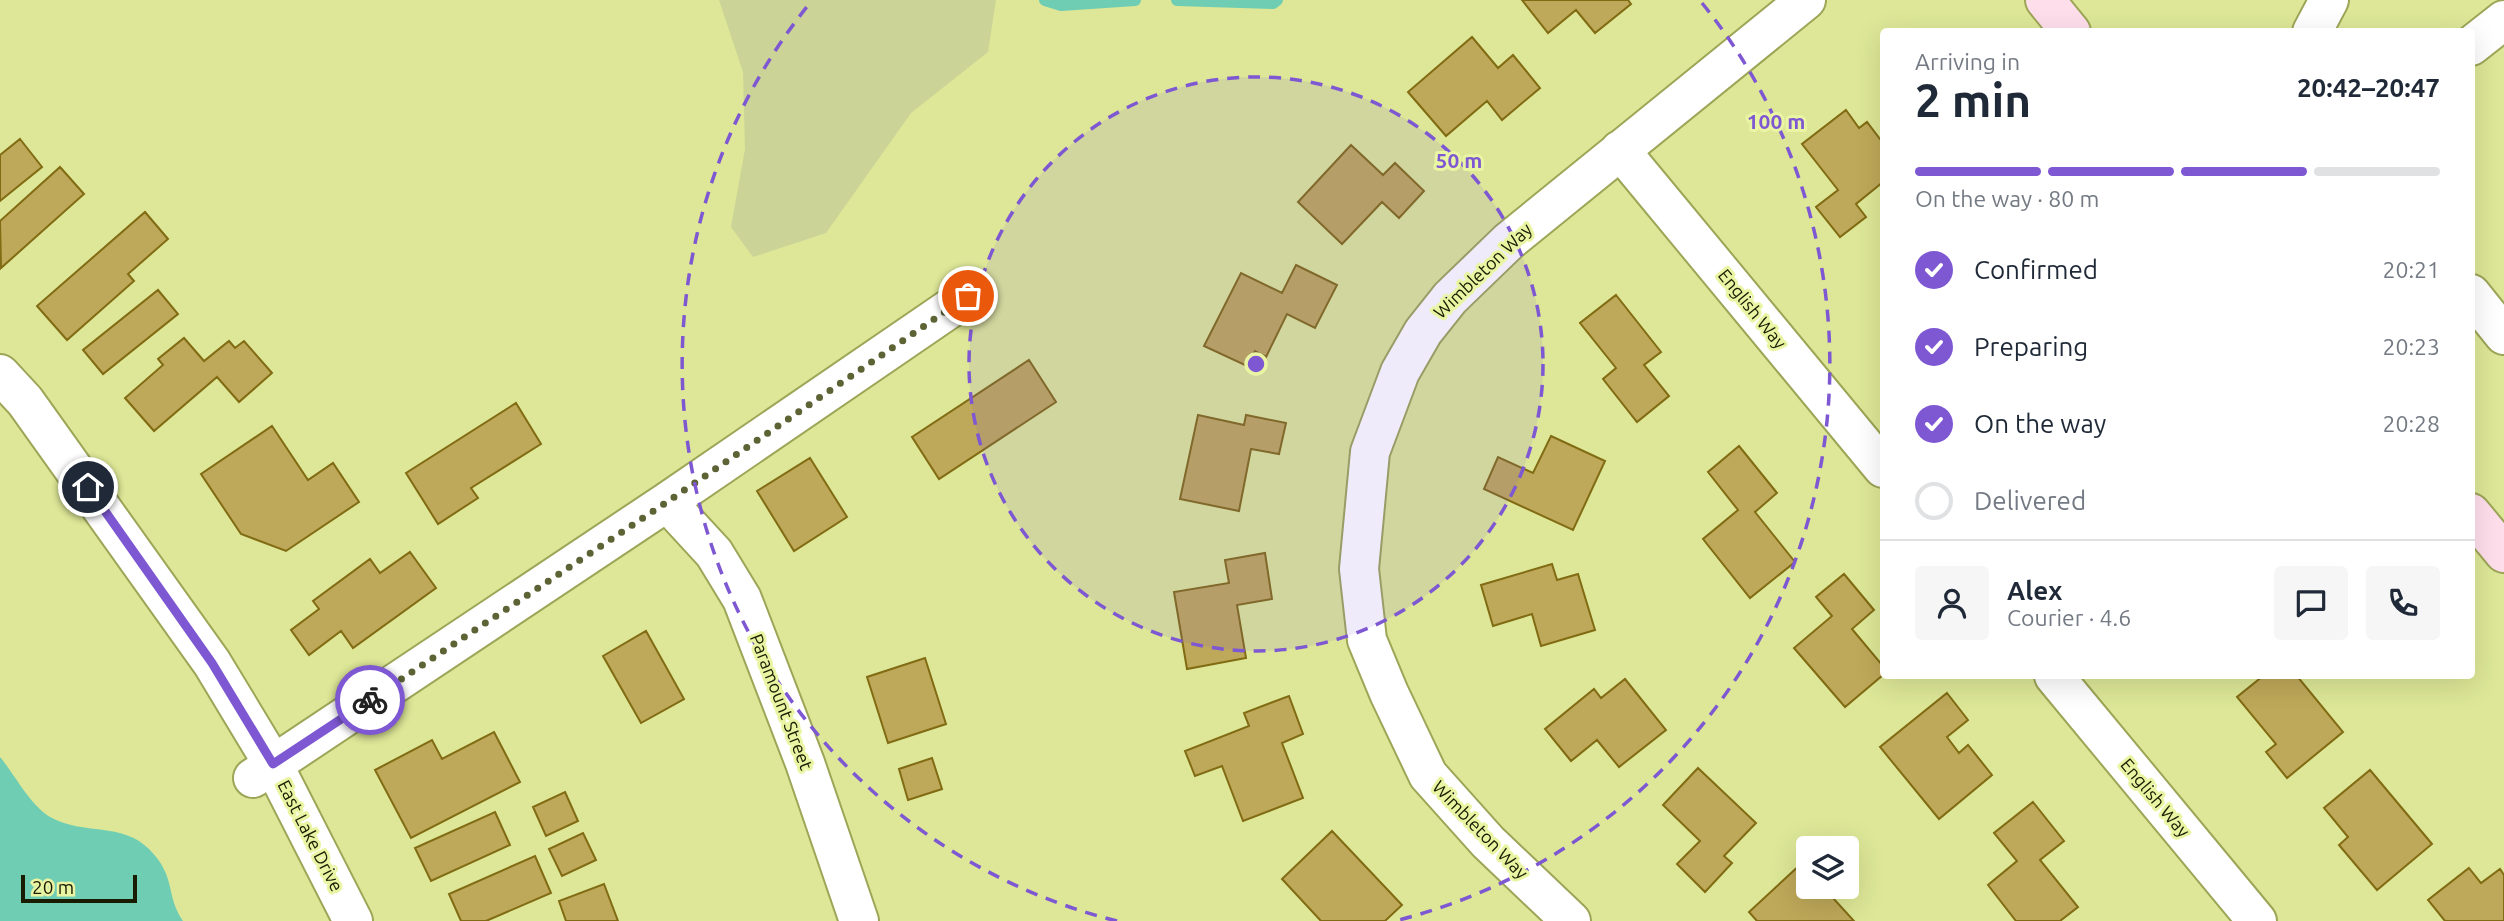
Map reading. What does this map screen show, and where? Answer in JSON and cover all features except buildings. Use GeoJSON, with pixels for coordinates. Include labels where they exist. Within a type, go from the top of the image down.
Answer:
{"type":"FeatureCollection","features":[{"type":"Feature","properties":{"kind":"main road"},"geometry":{"type":"LineString","coordinates":[[2045,0],[2068,28]]}},
{"type":"Feature","properties":{"kind":"main road"},"geometry":{"type":"LineString","coordinates":[[2475,518],[2504,553]]}},
{"type":"Feature","properties":{"kind":"street","name":"Wimbleton Way"},"geometry":{"type":"LineString","coordinates":[[1571,921],[1488,842],[1428,775],[1367,640],[1360,557],[1370,452],[1400,372],[1423,332],[1450,298],[1509,241],[1806,0]]}},
{"type":"Feature","properties":{"kind":"street"},"geometry":{"type":"LineString","coordinates":[[2314,28],[2329,0]]}},
{"type":"Feature","properties":{"kind":"street"},"geometry":{"type":"LineString","coordinates":[[2475,43],[2504,20]]}},
{"type":"Feature","properties":{"kind":"street","name":"English Way"},"geometry":{"type":"LineString","coordinates":[[1620,150],[1880,464]]}},
{"type":"Feature","properties":{"kind":"street"},"geometry":{"type":"LineString","coordinates":[[263,771],[667,502],[968,296]]}},
{"type":"Feature","properties":{"kind":"street"},"geometry":{"type":"LineString","coordinates":[[2475,298],[2504,335]]}},
{"type":"Feature","properties":{"kind":"street","name":"East Lake Drive"},"geometry":{"type":"LineString","coordinates":[[0,374],[25,401],[212,663],[263,771],[353,921]]}},
{"type":"Feature","properties":{"kind":"street","name":"Paramount Street"},"geometry":{"type":"LineString","coordinates":[[667,502],[714,553],[742,599],[805,763],[859,921]]}},
{"type":"Feature","properties":{"kind":"street","name":"English Way"},"geometry":{"type":"LineString","coordinates":[[2056,679],[2256,921]]}},
{"type":"Feature","properties":{"kind":"green space"},"geometry":{"type":"Polygon","coordinates":[[[719,0],[996,0],[988,52],[911,113],[826,233],[753,257],[731,227],[745,149],[743,72],[719,0]]]}},
{"type":"Feature","properties":{"kind":"water"},"geometry":{"type":"Polygon","coordinates":[[[0,757],[30,799],[52,818],[76,826],[127,835],[149,849],[164,868],[174,903],[183,921],[0,921],[0,757]]]}},
{"type":"Feature","properties":{"kind":"waterway"},"geometry":{"type":"LineString","coordinates":[[1045,0],[1061,5],[1135,0]]}},
{"type":"Feature","properties":{"kind":"waterway"},"geometry":{"type":"LineString","coordinates":[[1177,0],[1273,3],[1277,0]]}},
{"type":"Feature","properties":{"kind":"way so far"},"geometry":{"type":"LineString","coordinates":[[370,700],[667,502],[968,296]]}},
{"type":"Feature","properties":{"kind":"route"},"geometry":{"type":"LineString","coordinates":[[88,487],[212,663],[273,764],[370,700]]}}]}
